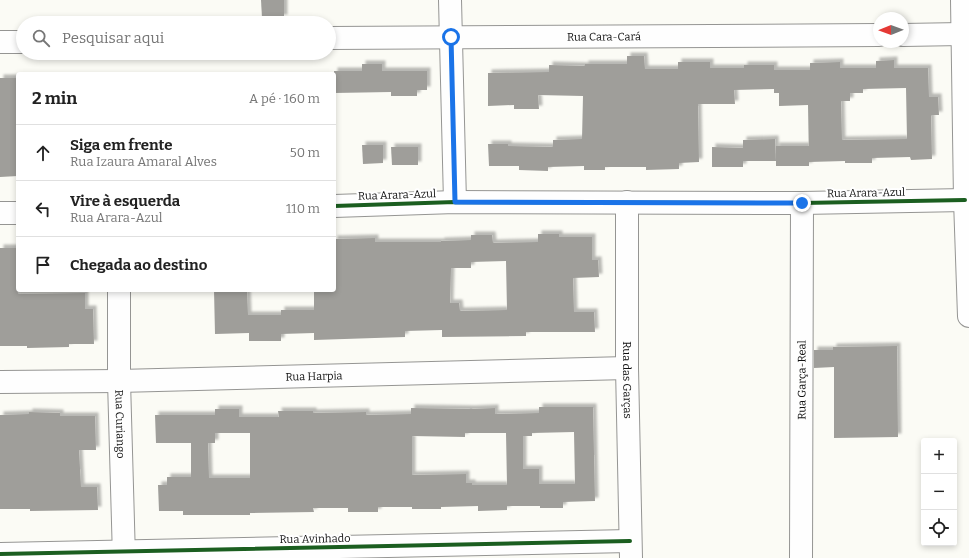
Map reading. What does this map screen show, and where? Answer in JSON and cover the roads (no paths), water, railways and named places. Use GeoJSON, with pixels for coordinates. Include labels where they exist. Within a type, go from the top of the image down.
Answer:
{"type":"FeatureCollection","features":[{"type":"Feature","properties":{"kind":"street"},"geometry":{"type":"LineString","coordinates":[[450,0],[455,202]]}},
{"type":"Feature","properties":{"kind":"street"},"geometry":{"type":"LineString","coordinates":[[962,0],[965,200],[969,316]]}},
{"type":"Feature","properties":{"kind":"street"},"geometry":{"type":"LineString","coordinates":[[909,35],[962,34]]}},
{"type":"Feature","properties":{"kind":"street","name":"Rua Cara-Cará"},"geometry":{"type":"LineString","coordinates":[[336,38],[873,35]]}},
{"type":"Feature","properties":{"kind":"street"},"geometry":{"type":"LineString","coordinates":[[0,42],[16,42]]}},
{"type":"Feature","properties":{"kind":"street","name":"Rua Arara-Azul"},"geometry":{"type":"LineString","coordinates":[[336,206],[455,202],[802,203],[965,200]]}},
{"type":"Feature","properties":{"kind":"street","name":"Rua das Garças"},"geometry":{"type":"LineString","coordinates":[[627,202],[627,368],[631,550]]}},
{"type":"Feature","properties":{"kind":"street","name":"Rua Garça-Real"},"geometry":{"type":"LineString","coordinates":[[801,558],[802,203]]}},
{"type":"Feature","properties":{"kind":"street"},"geometry":{"type":"LineString","coordinates":[[0,213],[16,213]]}},
{"type":"Feature","properties":{"kind":"street","name":"Rua Curiango"},"geometry":{"type":"LineString","coordinates":[[119,292],[119,381],[124,555]]}},
{"type":"Feature","properties":{"kind":"street","name":"Rua Harpia"},"geometry":{"type":"LineString","coordinates":[[0,382],[119,381],[627,368]]}},
{"type":"Feature","properties":{"kind":"street","name":"Rua Avinhado"},"geometry":{"type":"LineString","coordinates":[[0,554],[124,555],[631,550]]}}]}
